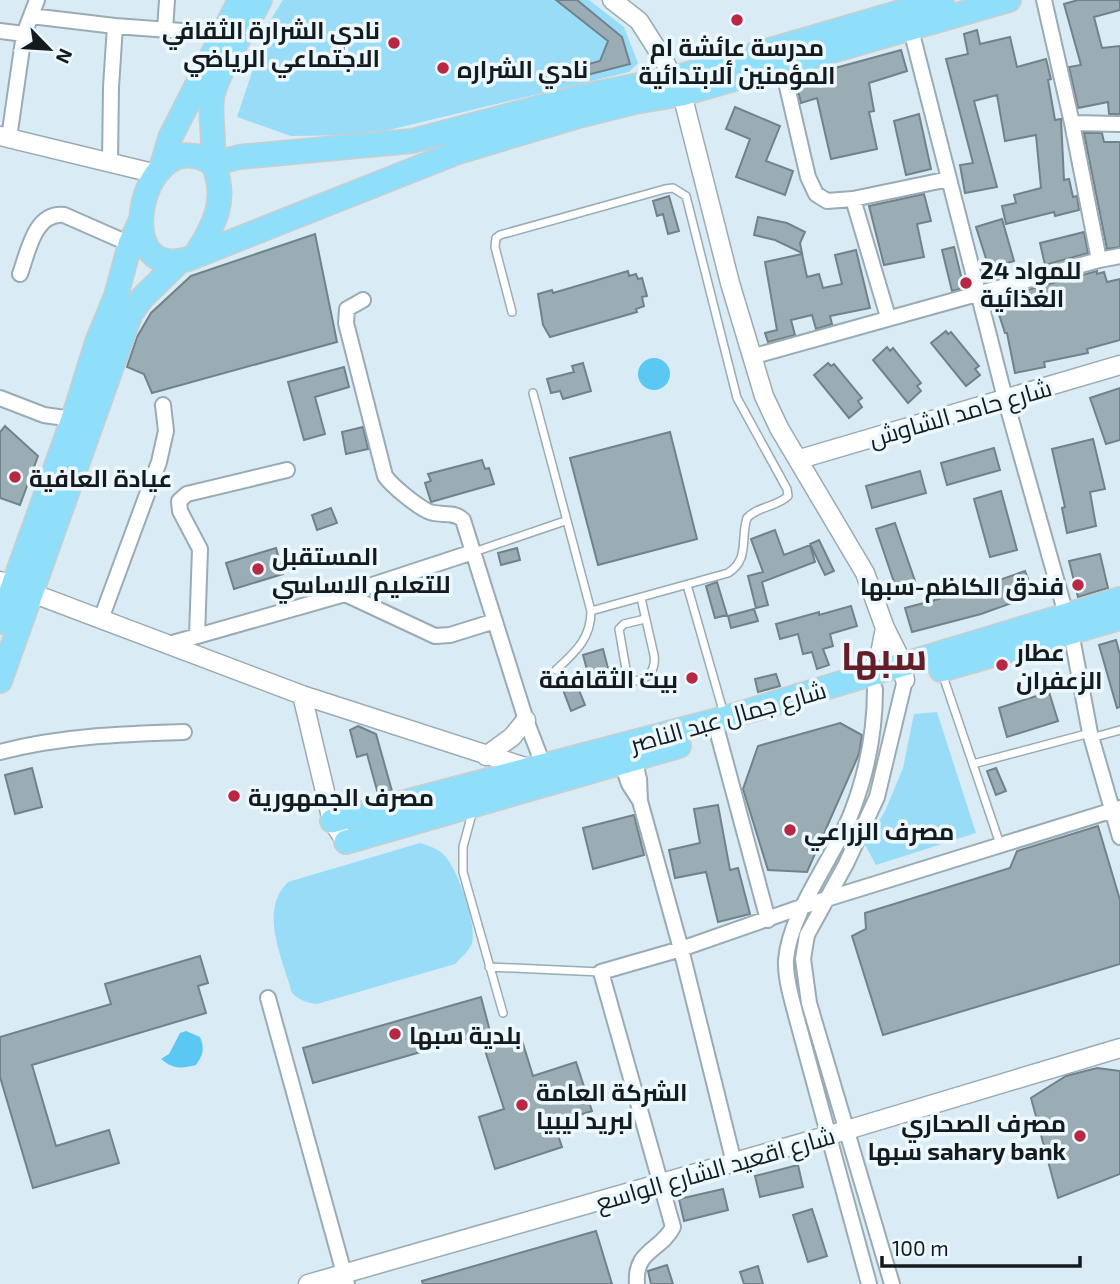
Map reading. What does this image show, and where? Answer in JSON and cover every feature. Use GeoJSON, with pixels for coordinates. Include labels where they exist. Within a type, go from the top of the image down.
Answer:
{"type":"FeatureCollection","features":[{"type":"Feature","properties":{"kind":"main road"},"geometry":{"type":"LineString","coordinates":[[82,420],[97,342],[116,296],[148,189],[159,171],[170,138],[240,0]]}},
{"type":"Feature","properties":{"kind":"main road"},"geometry":{"type":"LineString","coordinates":[[0,622],[82,420],[131,313],[142,298],[187,258],[214,221],[221,189],[211,163],[214,154],[211,116],[215,87],[260,0]]}},
{"type":"Feature","properties":{"kind":"main road"},"geometry":{"type":"LineString","coordinates":[[159,171],[171,159],[184,155],[198,156],[211,163],[239,157],[412,141],[579,97],[678,86],[782,65],[942,0]]}},
{"type":"Feature","properties":{"kind":"main road"},"geometry":{"type":"LineString","coordinates":[[140,222],[141,238],[149,252],[163,260],[187,258],[458,152],[635,102],[823,33],[907,13],[1009,0]]}},
{"type":"Feature","properties":{"kind":"main road"},"geometry":{"type":"LineString","coordinates":[[0,681],[14,587]]}},
{"type":"Feature","properties":{"kind":"main road","name":"شارع جمال عبد الناصر"},"geometry":{"type":"LineString","coordinates":[[904,673],[941,670],[1069,623],[1120,598]]}},
{"type":"Feature","properties":{"kind":"main road","name":"شارع جمال عبد الناصر"},"geometry":{"type":"LineString","coordinates":[[332,821],[626,753],[1069,623],[1120,618]]}},
{"type":"Feature","properties":{"kind":"main road","name":"شارع جمال عبد الناصر"},"geometry":{"type":"LineString","coordinates":[[346,842],[472,804],[538,775]]}},
{"type":"Feature","properties":{"kind":"street"},"geometry":{"type":"LineString","coordinates":[[37,0],[24,34],[5,137],[159,171]]}},
{"type":"Feature","properties":{"kind":"street"},"geometry":{"type":"LineString","coordinates":[[165,30],[167,0]]}},
{"type":"Feature","properties":{"kind":"street"},"geometry":{"type":"LineString","coordinates":[[612,0],[639,21],[678,86],[730,283],[770,411],[865,573],[904,673],[877,797],[846,864],[807,935],[803,960],[809,1003],[892,1284]]}},
{"type":"Feature","properties":{"kind":"street"},"geometry":{"type":"LineString","coordinates":[[1044,0],[1099,260]]}},
{"type":"Feature","properties":{"kind":"street"},"geometry":{"type":"LineString","coordinates":[[907,13],[1005,398],[1069,623],[1091,736],[1116,810],[1120,837]]}},
{"type":"Feature","properties":{"kind":"street"},"geometry":{"type":"LineString","coordinates":[[31,16],[115,26],[223,34]]}},
{"type":"Feature","properties":{"kind":"street"},"geometry":{"type":"LineString","coordinates":[[110,162],[115,26]]}},
{"type":"Feature","properties":{"kind":"street"},"geometry":{"type":"LineString","coordinates":[[0,31],[24,34]]}},
{"type":"Feature","properties":{"kind":"street"},"geometry":{"type":"LineString","coordinates":[[782,65],[799,146],[816,194],[827,201],[853,199],[949,179]]}},
{"type":"Feature","properties":{"kind":"street"},"geometry":{"type":"LineString","coordinates":[[1072,123],[1120,124]]}},
{"type":"Feature","properties":{"kind":"street"},"geometry":{"type":"LineString","coordinates":[[853,199],[888,317]]}},
{"type":"Feature","properties":{"kind":"street"},"geometry":{"type":"LineString","coordinates":[[20,274],[39,225],[55,214],[64,215],[130,244]]}},
{"type":"Feature","properties":{"kind":"street"},"geometry":{"type":"LineString","coordinates":[[751,357],[888,317],[1120,256]]}},
{"type":"Feature","properties":{"kind":"street"},"geometry":{"type":"LineString","coordinates":[[363,300],[347,309],[346,323],[385,476],[429,511],[460,517],[526,720],[538,775]]}},
{"type":"Feature","properties":{"kind":"street","name":"شارع حامد الشاوش"},"geometry":{"type":"LineString","coordinates":[[800,459],[1120,365]]}},
{"type":"Feature","properties":{"kind":"street"},"geometry":{"type":"LineString","coordinates":[[0,398],[44,415],[82,420]]}},
{"type":"Feature","properties":{"kind":"street"},"geometry":{"type":"LineString","coordinates":[[101,619],[159,462],[166,431],[163,405]]}},
{"type":"Feature","properties":{"kind":"street"},"geometry":{"type":"LineString","coordinates":[[197,636],[200,549],[180,511],[179,501],[187,494],[287,470]]}},
{"type":"Feature","properties":{"kind":"street"},"geometry":{"type":"LineString","coordinates":[[169,644],[345,594],[473,552]]}},
{"type":"Feature","properties":{"kind":"street"},"geometry":{"type":"LineString","coordinates":[[14,587],[302,695],[538,775]]}},
{"type":"Feature","properties":{"kind":"street"},"geometry":{"type":"LineString","coordinates":[[345,594],[435,636],[450,635],[495,621]]}},
{"type":"Feature","properties":{"kind":"street"},"geometry":{"type":"LineString","coordinates":[[869,1284],[827,1136],[789,986],[786,960],[792,930],[850,815],[862,780],[875,722],[872,682],[885,628]]}},
{"type":"Feature","properties":{"kind":"street"},"geometry":{"type":"LineString","coordinates":[[302,695],[332,821],[346,842]]}},
{"type":"Feature","properties":{"kind":"street"},"geometry":{"type":"LineString","coordinates":[[486,756],[512,737],[526,720]]}},
{"type":"Feature","properties":{"kind":"street"},"geometry":{"type":"LineString","coordinates":[[722,726],[768,920]]}},
{"type":"Feature","properties":{"kind":"street"},"geometry":{"type":"LineString","coordinates":[[0,752],[34,743],[79,737],[184,732]]}},
{"type":"Feature","properties":{"kind":"street"},"geometry":{"type":"LineString","coordinates":[[626,753],[629,784],[640,801],[681,949],[734,1163]]}},
{"type":"Feature","properties":{"kind":"street"},"geometry":{"type":"LineString","coordinates":[[637,1284],[637,1267],[646,1253],[670,1234],[673,1227],[601,972],[681,949],[804,906],[1000,844],[1116,810]]}},
{"type":"Feature","properties":{"kind":"street"},"geometry":{"type":"LineString","coordinates":[[268,998],[345,1279]]}},
{"type":"Feature","properties":{"kind":"street","name":"شارع اقعيد الشارع الواسع"},"geometry":{"type":"LineString","coordinates":[[308,1284],[345,1279],[1120,1048]]}},
{"type":"Feature","properties":{"kind":"lane"},"geometry":{"type":"LineString","coordinates":[[512,312],[495,247],[496,238],[500,235],[665,189],[673,188],[686,196],[737,398],[788,492],[783,501],[755,511],[747,518],[743,556],[728,573],[591,611]]}},
{"type":"Feature","properties":{"kind":"lane"},"geometry":{"type":"LineString","coordinates":[[533,393],[591,611],[588,634],[582,645],[556,670]]}},
{"type":"Feature","properties":{"kind":"lane"},"geometry":{"type":"LineString","coordinates":[[473,552],[565,521]]}},
{"type":"Feature","properties":{"kind":"lane"},"geometry":{"type":"LineString","coordinates":[[687,585],[722,726]]}},
{"type":"Feature","properties":{"kind":"lane"},"geometry":{"type":"LineString","coordinates":[[641,598],[646,619],[654,666],[645,679],[634,681],[627,675],[619,629],[624,624],[646,619]]}},
{"type":"Feature","properties":{"kind":"lane"},"geometry":{"type":"LineString","coordinates":[[941,670],[1000,844]]}},
{"type":"Feature","properties":{"kind":"lane"},"geometry":{"type":"LineString","coordinates":[[973,764],[1120,730]]}},
{"type":"Feature","properties":{"kind":"lane"},"geometry":{"type":"LineString","coordinates":[[472,804],[473,814],[463,847],[463,872],[503,1013]]}},
{"type":"Feature","properties":{"kind":"lane"},"geometry":{"type":"LineString","coordinates":[[489,967],[601,972]]}},
{"type":"Feature","properties":{"kind":"shaded area","name":"نادي الشراره"},"geometry":{"type":"Polygon","coordinates":[[[283,0],[589,0],[624,27],[638,63],[629,72],[368,135],[291,136],[237,117],[268,24],[283,0]]]}},
{"type":"Feature","properties":{"kind":"shaded area"},"geometry":{"type":"Polygon","coordinates":[[[654,358],[665,363],[670,374],[665,385],[654,390],[643,385],[638,374],[643,363],[654,358]]]}},
{"type":"Feature","properties":{"kind":"shaded area"},"geometry":{"type":"Polygon","coordinates":[[[937,712],[976,833],[876,865],[865,845],[885,811],[903,768],[914,714],[937,712]]]}},
{"type":"Feature","properties":{"kind":"shaded area"},"geometry":{"type":"Polygon","coordinates":[[[420,843],[444,855],[455,872],[472,923],[472,943],[467,952],[455,964],[317,1004],[303,1001],[292,993],[275,936],[274,921],[279,894],[288,882],[420,843]]]}},
{"type":"Feature","properties":{"kind":"shaded area"},"geometry":{"type":"Polygon","coordinates":[[[186,1031],[200,1037],[203,1048],[200,1058],[196,1065],[169,1065],[161,1059],[169,1054],[180,1033],[186,1031]]]}},
{"type":"Feature","properties":{"kind":"building"},"geometry":{"type":"Polygon","coordinates":[[[556,0],[577,0],[622,37],[630,64],[544,86],[537,78],[600,61],[608,41],[556,0]]]}},
{"type":"Feature","properties":{"kind":"building"},"geometry":{"type":"Polygon","coordinates":[[[1078,0],[1120,0],[1120,10],[1094,17],[1102,48],[1120,46],[1120,114],[1109,114],[1108,102],[1078,108],[1069,67],[1081,65],[1064,4],[1078,0]]]}},
{"type":"Feature","properties":{"kind":"building"},"geometry":{"type":"Polygon","coordinates":[[[977,30],[980,44],[1010,37],[1017,67],[1046,59],[1055,120],[1061,119],[1064,180],[1069,179],[1073,197],[1077,196],[1079,210],[1055,216],[1054,212],[1006,224],[1002,206],[1016,203],[1014,195],[1041,188],[1036,135],[1005,141],[997,95],[974,101],[997,187],[965,193],[960,165],[973,163],[946,59],[968,54],[964,34],[977,30]]]}},
{"type":"Feature","properties":{"kind":"building"},"geometry":{"type":"Polygon","coordinates":[[[901,50],[907,71],[869,83],[874,111],[869,112],[877,149],[831,159],[817,98],[801,103],[795,79],[901,50]]]}},
{"type":"Feature","properties":{"kind":"building"},"geometry":{"type":"Polygon","coordinates":[[[735,107],[780,126],[766,161],[793,171],[785,195],[736,177],[750,139],[726,129],[735,107]]]}},
{"type":"Feature","properties":{"kind":"building"},"geometry":{"type":"Polygon","coordinates":[[[919,114],[931,169],[906,175],[894,121],[919,114]]]}},
{"type":"Feature","properties":{"kind":"building"},"geometry":{"type":"Polygon","coordinates":[[[1084,133],[1102,133],[1104,142],[1120,142],[1120,247],[1107,249],[1084,133]]]}},
{"type":"Feature","properties":{"kind":"building"},"geometry":{"type":"Polygon","coordinates":[[[924,194],[931,221],[917,224],[924,257],[884,265],[869,206],[924,194]]]}},
{"type":"Feature","properties":{"kind":"building"},"geometry":{"type":"Polygon","coordinates":[[[669,196],[679,231],[668,234],[663,214],[657,216],[653,201],[669,196]]]}},
{"type":"Feature","properties":{"kind":"building"},"geometry":{"type":"Polygon","coordinates":[[[758,217],[787,223],[805,232],[800,243],[802,253],[775,240],[754,235],[758,217]]]}},
{"type":"Feature","properties":{"kind":"building"},"geometry":{"type":"Polygon","coordinates":[[[1002,219],[1014,261],[989,268],[976,227],[1002,219]]]}},
{"type":"Feature","properties":{"kind":"building"},"geometry":{"type":"Polygon","coordinates":[[[1084,232],[1088,253],[1045,265],[1040,243],[1084,232]]]}},
{"type":"Feature","properties":{"kind":"building"},"geometry":{"type":"Polygon","coordinates":[[[315,234],[337,342],[152,393],[144,374],[127,367],[137,337],[151,313],[191,276],[315,234]]]}},
{"type":"Feature","properties":{"kind":"building"},"geometry":{"type":"Polygon","coordinates":[[[954,247],[964,288],[952,291],[942,250],[954,247]]]}},
{"type":"Feature","properties":{"kind":"building"},"geometry":{"type":"Polygon","coordinates":[[[856,250],[870,308],[830,316],[832,324],[816,329],[812,315],[791,320],[795,335],[768,342],[765,333],[777,330],[765,262],[802,254],[807,277],[819,274],[823,288],[842,284],[835,255],[856,250]]]}},
{"type":"Feature","properties":{"kind":"building"},"geometry":{"type":"Polygon","coordinates":[[[628,271],[629,276],[636,274],[638,279],[642,278],[647,296],[642,297],[644,306],[636,309],[637,312],[550,337],[543,325],[538,294],[552,290],[553,293],[628,271]]]}},
{"type":"Feature","properties":{"kind":"building"},"geometry":{"type":"Polygon","coordinates":[[[1097,271],[1097,274],[1104,272],[1107,282],[1120,279],[1120,340],[1087,349],[1088,353],[1044,362],[1045,367],[1015,373],[1007,333],[994,299],[1097,271]]]}},
{"type":"Feature","properties":{"kind":"building"},"geometry":{"type":"Polygon","coordinates":[[[946,331],[948,334],[951,332],[979,366],[975,369],[980,375],[966,386],[931,343],[946,331]]]}},
{"type":"Feature","properties":{"kind":"building"},"geometry":{"type":"Polygon","coordinates":[[[887,347],[890,351],[893,348],[921,383],[917,386],[921,391],[908,403],[873,360],[887,347]]]}},
{"type":"Feature","properties":{"kind":"building"},"geometry":{"type":"Polygon","coordinates":[[[583,363],[591,391],[563,399],[560,391],[551,393],[547,379],[574,372],[572,366],[583,363]]]}},
{"type":"Feature","properties":{"kind":"building"},"geometry":{"type":"Polygon","coordinates":[[[828,363],[831,366],[834,364],[862,398],[858,401],[862,407],[849,418],[814,375],[828,363]]]}},
{"type":"Feature","properties":{"kind":"building"},"geometry":{"type":"Polygon","coordinates":[[[344,367],[349,387],[315,397],[325,434],[304,440],[288,382],[344,367]]]}},
{"type":"Feature","properties":{"kind":"building"},"geometry":{"type":"Polygon","coordinates":[[[1120,388],[1120,440],[1106,444],[1090,398],[1120,388]]]}},
{"type":"Feature","properties":{"kind":"building","name":"عيادة العافية"},"geometry":{"type":"Polygon","coordinates":[[[5,426],[38,456],[20,505],[0,498],[0,432],[5,426]]]}},
{"type":"Feature","properties":{"kind":"building"},"geometry":{"type":"Polygon","coordinates":[[[363,427],[368,449],[346,454],[342,432],[363,427]]]}},
{"type":"Feature","properties":{"kind":"building"},"geometry":{"type":"Polygon","coordinates":[[[670,432],[697,539],[598,565],[570,458],[670,432]]]}},
{"type":"Feature","properties":{"kind":"building"},"geometry":{"type":"Polygon","coordinates":[[[1093,439],[1105,489],[1090,492],[1096,526],[1067,533],[1062,508],[1065,507],[1052,449],[1093,439]]]}},
{"type":"Feature","properties":{"kind":"building"},"geometry":{"type":"Polygon","coordinates":[[[994,448],[1000,470],[947,485],[941,463],[994,448]]]}},
{"type":"Feature","properties":{"kind":"building"},"geometry":{"type":"Polygon","coordinates":[[[482,460],[485,469],[489,468],[494,484],[431,502],[425,483],[431,481],[428,474],[482,460]]]}},
{"type":"Feature","properties":{"kind":"building"},"geometry":{"type":"Polygon","coordinates":[[[920,471],[926,493],[872,508],[866,486],[920,471]]]}},
{"type":"Feature","properties":{"kind":"building"},"geometry":{"type":"Polygon","coordinates":[[[1001,491],[1017,550],[990,557],[974,499],[1001,491]]]}},
{"type":"Feature","properties":{"kind":"building"},"geometry":{"type":"Polygon","coordinates":[[[331,508],[337,523],[317,530],[312,515],[331,508]]]}},
{"type":"Feature","properties":{"kind":"building"},"geometry":{"type":"Polygon","coordinates":[[[895,523],[915,581],[896,588],[876,529],[895,523]]]}},
{"type":"Feature","properties":{"kind":"building"},"geometry":{"type":"Polygon","coordinates":[[[775,530],[784,555],[810,545],[815,562],[762,582],[768,605],[756,608],[748,576],[763,572],[751,539],[775,530]]]}},
{"type":"Feature","properties":{"kind":"building"},"geometry":{"type":"Polygon","coordinates":[[[819,540],[834,571],[825,575],[810,544],[819,540]]]}},
{"type":"Feature","properties":{"kind":"building"},"geometry":{"type":"Polygon","coordinates":[[[276,548],[283,574],[234,589],[226,563],[276,548]]]}},
{"type":"Feature","properties":{"kind":"building"},"geometry":{"type":"Polygon","coordinates":[[[517,548],[520,560],[501,565],[498,553],[517,548]]]}},
{"type":"Feature","properties":{"kind":"building"},"geometry":{"type":"Polygon","coordinates":[[[1100,554],[1108,588],[1078,597],[1069,561],[1100,554]]]}},
{"type":"Feature","properties":{"kind":"building"},"geometry":{"type":"Polygon","coordinates":[[[1025,571],[1034,595],[981,614],[912,632],[905,608],[965,592],[1025,571]]]}},
{"type":"Feature","properties":{"kind":"building"},"geometry":{"type":"Polygon","coordinates":[[[717,582],[727,615],[715,618],[706,586],[717,582]]]}},
{"type":"Feature","properties":{"kind":"building"},"geometry":{"type":"Polygon","coordinates":[[[851,606],[857,626],[830,634],[833,646],[823,649],[829,665],[817,669],[812,652],[803,654],[798,634],[780,639],[776,624],[851,606]]]}},
{"type":"Feature","properties":{"kind":"building"},"geometry":{"type":"Polygon","coordinates":[[[754,609],[758,621],[731,628],[728,616],[754,609]]]}},
{"type":"Feature","properties":{"kind":"building"},"geometry":{"type":"Polygon","coordinates":[[[1116,640],[1120,655],[1120,707],[1117,708],[1099,645],[1116,640]]]}},
{"type":"Feature","properties":{"kind":"building"},"geometry":{"type":"Polygon","coordinates":[[[603,649],[611,680],[579,690],[585,705],[571,711],[562,687],[589,677],[583,655],[603,649]]]}},
{"type":"Feature","properties":{"kind":"building"},"geometry":{"type":"Polygon","coordinates":[[[776,674],[780,686],[758,692],[755,679],[776,674]]]}},
{"type":"Feature","properties":{"kind":"building"},"geometry":{"type":"Polygon","coordinates":[[[1049,692],[1058,721],[1007,737],[999,708],[1049,692]]]}},
{"type":"Feature","properties":{"kind":"building","name":"مصرف الزراعي"},"geometry":{"type":"Polygon","coordinates":[[[840,723],[862,735],[859,754],[807,872],[768,870],[743,789],[758,746],[840,723]]]}},
{"type":"Feature","properties":{"kind":"building"},"geometry":{"type":"Polygon","coordinates":[[[358,726],[376,734],[392,791],[378,794],[367,754],[357,757],[350,730],[358,726]]]}},
{"type":"Feature","properties":{"kind":"building"},"geometry":{"type":"Polygon","coordinates":[[[32,768],[42,807],[15,814],[5,775],[32,768]]]}},
{"type":"Feature","properties":{"kind":"building"},"geometry":{"type":"Polygon","coordinates":[[[996,768],[1006,791],[996,795],[987,771],[996,768]]]}},
{"type":"Feature","properties":{"kind":"building"},"geometry":{"type":"Polygon","coordinates":[[[718,805],[730,870],[738,868],[750,914],[718,922],[706,872],[675,878],[669,850],[700,843],[694,809],[718,805]]]}},
{"type":"Feature","properties":{"kind":"building"},"geometry":{"type":"Polygon","coordinates":[[[634,815],[644,855],[593,869],[583,828],[634,815]]]}},
{"type":"Feature","properties":{"kind":"building"},"geometry":{"type":"Polygon","coordinates":[[[1098,826],[1120,900],[1120,964],[883,1035],[852,936],[866,929],[865,913],[1010,868],[1017,851],[1098,826]]]}},
{"type":"Feature","properties":{"kind":"building"},"geometry":{"type":"Polygon","coordinates":[[[200,956],[208,983],[198,986],[206,1013],[32,1065],[56,1146],[109,1130],[119,1163],[33,1188],[0,1077],[0,1037],[111,1004],[105,984],[200,956]]]}},
{"type":"Feature","properties":{"kind":"building"},"geometry":{"type":"Polygon","coordinates":[[[481,997],[493,1043],[520,1034],[533,1076],[576,1062],[592,1111],[554,1123],[562,1147],[495,1169],[479,1117],[504,1109],[480,1035],[313,1083],[303,1048],[481,997]]]}},
{"type":"Feature","properties":{"kind":"building","name":"مصرف الصحاري سبها sahary bank"},"geometry":{"type":"Polygon","coordinates":[[[1097,1068],[1120,1071],[1120,1174],[1058,1198],[1031,1098],[1066,1076],[1097,1068]]]}},
{"type":"Feature","properties":{"kind":"building"},"geometry":{"type":"Polygon","coordinates":[[[798,1165],[803,1187],[760,1197],[755,1176],[798,1165]]]}},
{"type":"Feature","properties":{"kind":"building"},"geometry":{"type":"Polygon","coordinates":[[[723,1189],[728,1210],[684,1221],[679,1199],[723,1189]]]}},
{"type":"Feature","properties":{"kind":"building"},"geometry":{"type":"Polygon","coordinates":[[[812,1209],[827,1256],[808,1262],[793,1215],[812,1209]]]}},
{"type":"Feature","properties":{"kind":"building"},"geometry":{"type":"Polygon","coordinates":[[[596,1231],[612,1284],[423,1284],[422,1281],[596,1231]]]}},
{"type":"Feature","properties":{"kind":"building"},"geometry":{"type":"Polygon","coordinates":[[[667,1265],[673,1284],[651,1284],[648,1271],[667,1265]]]}},
{"type":"Feature","properties":{"kind":"building"},"geometry":{"type":"Polygon","coordinates":[[[758,1266],[763,1284],[744,1284],[740,1272],[758,1266]]]}},
{"type":"Feature","properties":{"kind":"place","name":"مدرسة عائشة ام المؤمنين ألابتدائية"},"geometry":{"type":"Point","coordinates":[737,20]}},
{"type":"Feature","properties":{"kind":"place","name":"نادي الشرارة الثقافي الاجتماعي الرياضي"},"geometry":{"type":"Point","coordinates":[394,43]}},
{"type":"Feature","properties":{"kind":"place","name":"نادي الشراره"},"geometry":{"type":"Point","coordinates":[443,68]}},
{"type":"Feature","properties":{"kind":"place","name":"24 للمواد الغذائية"},"geometry":{"type":"Point","coordinates":[966,283]}},
{"type":"Feature","properties":{"kind":"place","name":"عيادة العافية"},"geometry":{"type":"Point","coordinates":[15,477]}},
{"type":"Feature","properties":{"kind":"place","name":"المستقبل للتعليم الاساسي"},"geometry":{"type":"Point","coordinates":[258,569]}},
{"type":"Feature","properties":{"kind":"place","name":"فندق الكاظم-سبها"},"geometry":{"type":"Point","coordinates":[1078,585]}},
{"type":"Feature","properties":{"kind":"place","name":"عطار الزعفران"},"geometry":{"type":"Point","coordinates":[1002,665]}},
{"type":"Feature","properties":{"kind":"place","name":"بيت الثقاففة"},"geometry":{"type":"Point","coordinates":[692,678]}},
{"type":"Feature","properties":{"kind":"place","name":"مصرف الجمهورية"},"geometry":{"type":"Point","coordinates":[234,796]}},
{"type":"Feature","properties":{"kind":"place","name":"مصرف الزراعي"},"geometry":{"type":"Point","coordinates":[790,830]}},
{"type":"Feature","properties":{"kind":"place","name":"بلدية سبها"},"geometry":{"type":"Point","coordinates":[395,1034]}},
{"type":"Feature","properties":{"kind":"place","name":"الشركة العامة لبريد ليبيا"},"geometry":{"type":"Point","coordinates":[522,1105]}},
{"type":"Feature","properties":{"kind":"place","name":"مصرف الصحاري سبها sahary bank"},"geometry":{"type":"Point","coordinates":[1080,1136]}},
{"type":"Feature","properties":{"kind":"district","name":"سبها"},"geometry":{"type":"Point","coordinates":[884,655]}}]}
